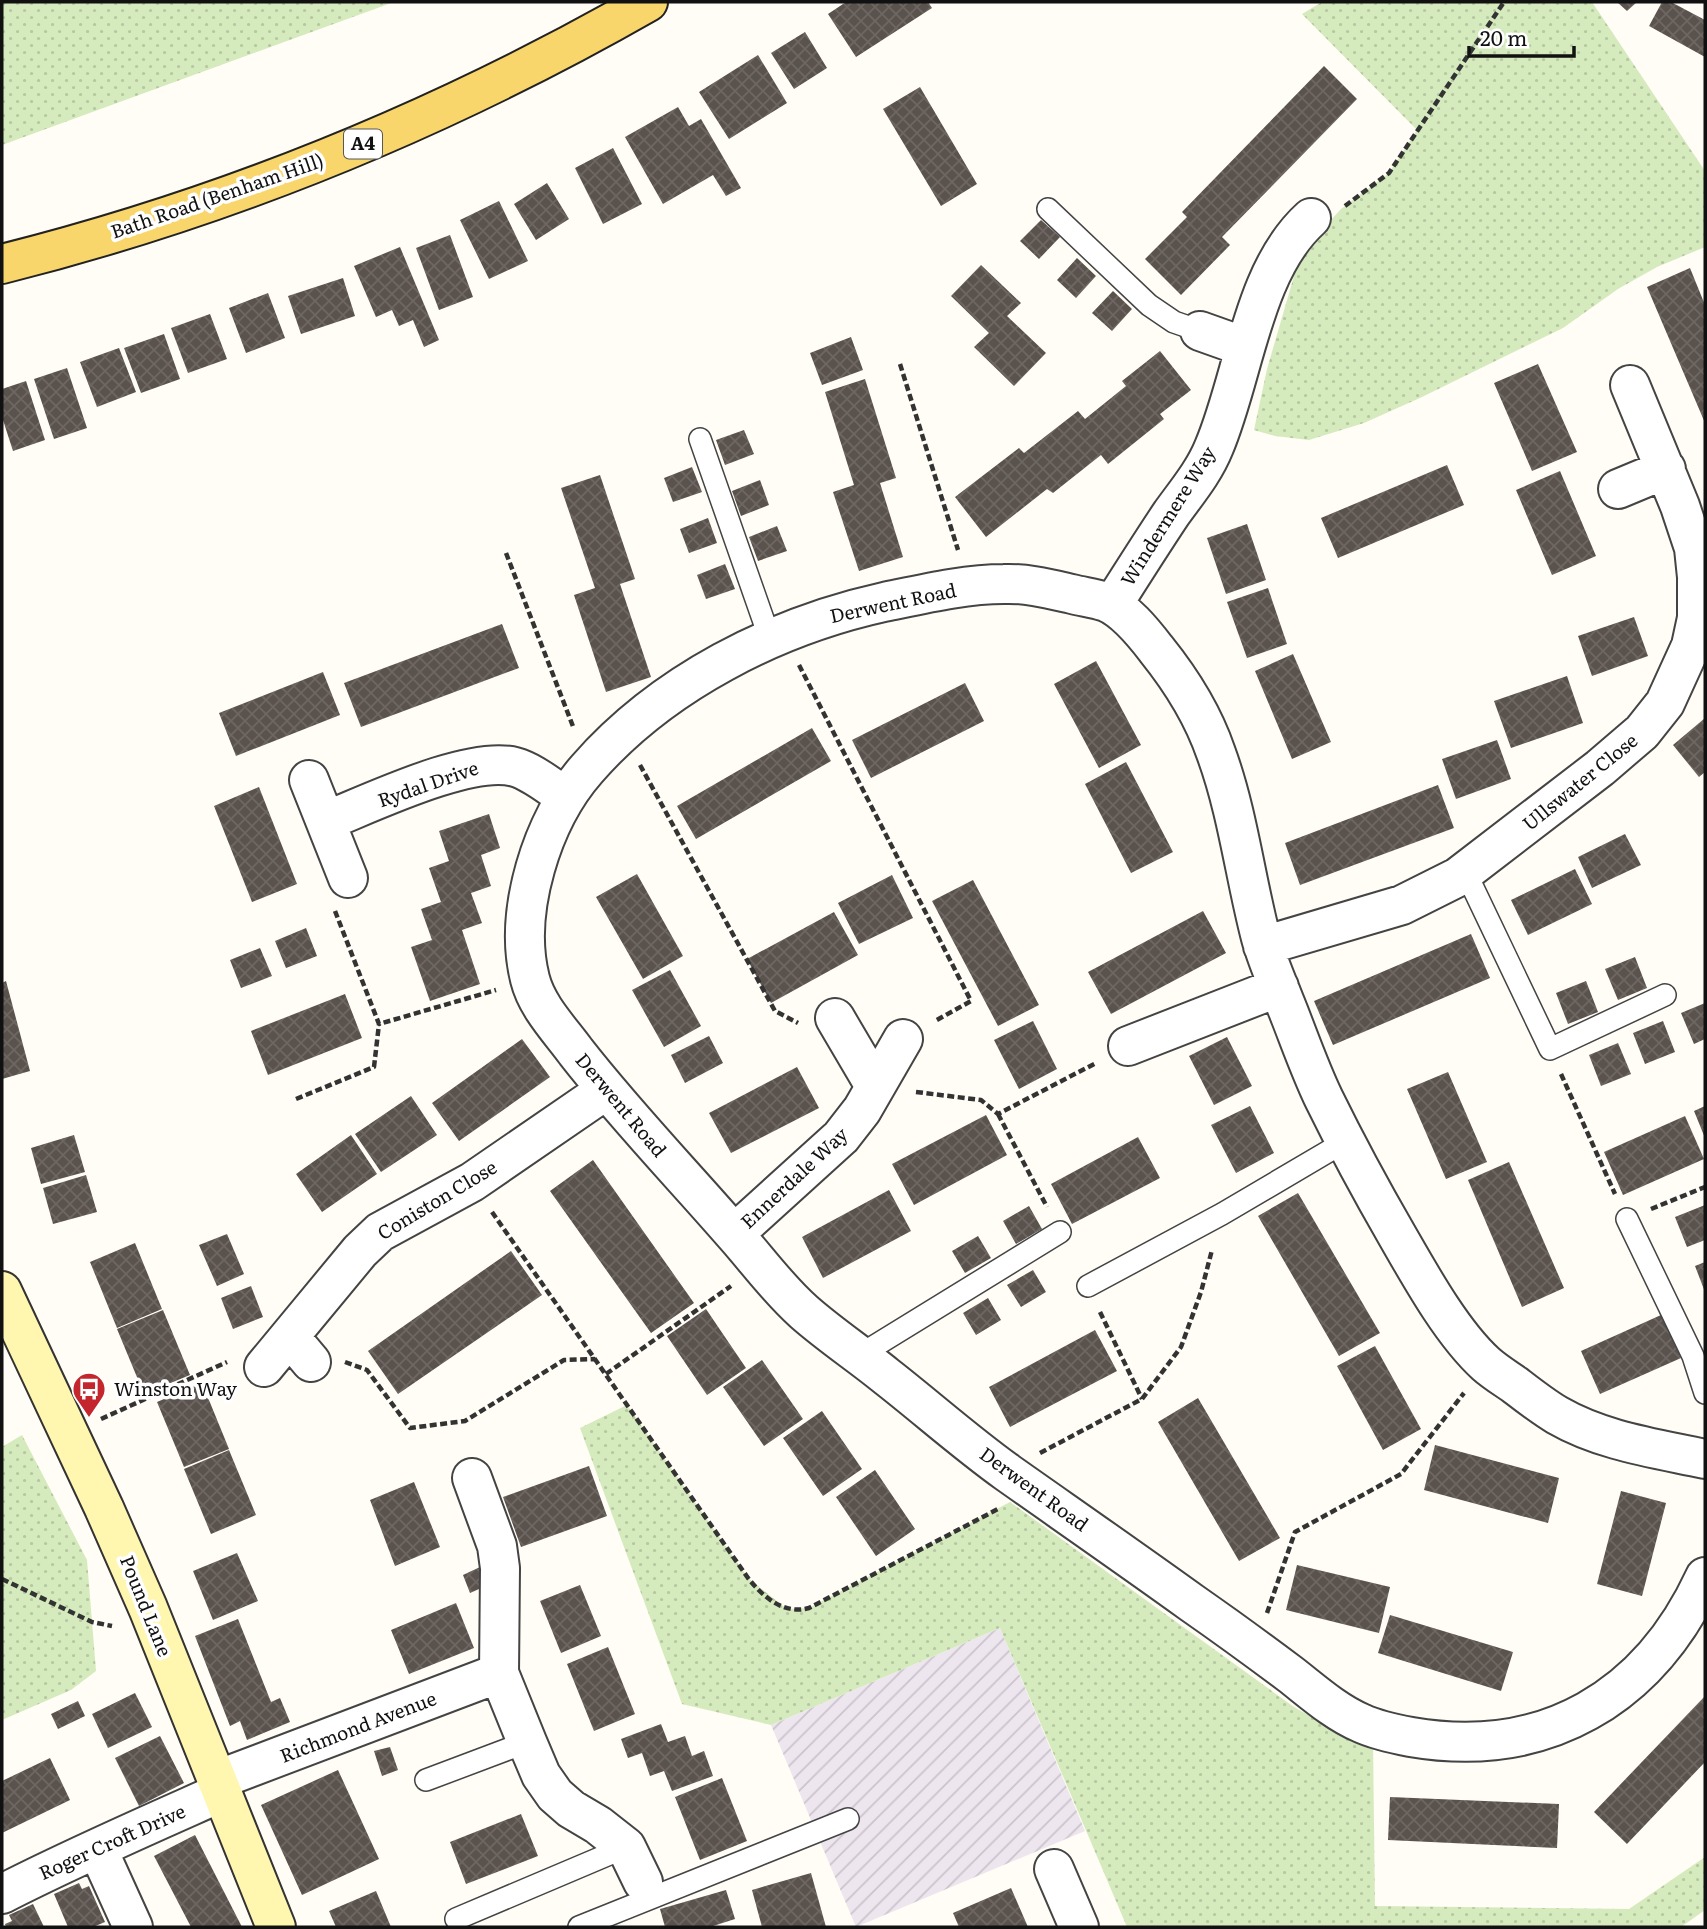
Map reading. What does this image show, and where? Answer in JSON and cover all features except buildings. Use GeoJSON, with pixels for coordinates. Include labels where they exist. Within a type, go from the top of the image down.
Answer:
{"type":"FeatureCollection","features":[{"type":"Feature","properties":{"kind":"main road","name":"Bath Road (Benham Hill)"},"geometry":{"type":"LineString","coordinates":[[2,264],[138,226],[261,185],[369,142],[452,105],[579,41],[648,2]]}},
{"type":"Feature","properties":{"kind":"street","name":"Windermere Way"},"geometry":{"type":"LineString","coordinates":[[1113,604],[1214,448],[1245,347],[1270,280],[1299,229],[1311,218]]}},
{"type":"Feature","properties":{"kind":"street"},"geometry":{"type":"LineString","coordinates":[[1200,331],[1245,347]]}},
{"type":"Feature","properties":{"kind":"street","name":"Ullswater Close"},"geometry":{"type":"LineString","coordinates":[[1263,946],[1402,905],[1458,877],[1600,768],[1642,732],[1665,703],[1691,646],[1701,577],[1694,548],[1666,469],[1630,385]]}},
{"type":"Feature","properties":{"kind":"street"},"geometry":{"type":"LineString","coordinates":[[1618,489],[1666,469]]}},
{"type":"Feature","properties":{"kind":"street","name":"Derwent Road"},"geometry":{"type":"LineString","coordinates":[[1113,604],[1048,588],[999,583],[839,612],[776,636],[683,687],[648,711],[588,767],[566,797],[543,843],[528,900],[526,943],[530,980],[541,1004],[606,1090],[734,1234],[759,1266],[809,1317],[1020,1480],[1255,1647],[1322,1699],[1361,1723],[1406,1737],[1452,1742],[1513,1738],[1585,1714],[1611,1698],[1654,1656],[1692,1605],[1705,1577]]}},
{"type":"Feature","properties":{"kind":"street"},"geometry":{"type":"LineString","coordinates":[[1113,604],[1146,636],[1177,674],[1216,750],[1263,946],[1322,1095],[1375,1198],[1416,1269],[1448,1317],[1486,1364],[1552,1412],[1588,1431],[1612,1439],[1705,1459]]}},
{"type":"Feature","properties":{"kind":"street","name":"Rydal Drive"},"geometry":{"type":"LineString","coordinates":[[326,821],[404,790],[488,764],[526,771],[566,797]]}},
{"type":"Feature","properties":{"kind":"street"},"geometry":{"type":"LineString","coordinates":[[309,780],[348,878]]}},
{"type":"Feature","properties":{"kind":"street"},"geometry":{"type":"LineString","coordinates":[[1128,1046],[1279,987]]}},
{"type":"Feature","properties":{"kind":"street"},"geometry":{"type":"LineString","coordinates":[[835,1018],[875,1086]]}},
{"type":"Feature","properties":{"kind":"street","name":"Ennerdale Way"},"geometry":{"type":"LineString","coordinates":[[734,1234],[841,1136],[862,1110],[903,1040]]}},
{"type":"Feature","properties":{"kind":"street","name":"Coniston Close"},"geometry":{"type":"LineString","coordinates":[[248,1363],[313,1353],[360,1251],[380,1232],[472,1182],[606,1090]]}},
{"type":"Feature","properties":{"kind":"street","name":"Pound Lane"},"geometry":{"type":"LineString","coordinates":[[2,1294],[148,1608],[276,1927]]}},
{"type":"Feature","properties":{"kind":"street"},"geometry":{"type":"LineString","coordinates":[[472,1478],[497,1546],[500,1568],[499,1673],[527,1742],[541,1775],[555,1796],[626,1847],[643,1882]]}},
{"type":"Feature","properties":{"kind":"street","name":"Richmond Avenue"},"geometry":{"type":"LineString","coordinates":[[219,1786],[499,1673]]}},
{"type":"Feature","properties":{"kind":"street","name":"Roger Croft Drive"},"geometry":{"type":"LineString","coordinates":[[2,1894],[57,1866],[98,1850],[219,1786]]}},
{"type":"Feature","properties":{"kind":"street"},"geometry":{"type":"LineString","coordinates":[[98,1850],[133,1927]]}},
{"type":"Feature","properties":{"kind":"street"},"geometry":{"type":"LineString","coordinates":[[1054,1869],[1079,1927]]}},
{"type":"Feature","properties":{"kind":"lane"},"geometry":{"type":"LineString","coordinates":[[1048,209],[1149,305],[1174,322],[1200,331]]}},
{"type":"Feature","properties":{"kind":"lane"},"geometry":{"type":"LineString","coordinates":[[700,439],[776,636]]}},
{"type":"Feature","properties":{"kind":"lane"},"geometry":{"type":"LineString","coordinates":[[1465,871],[1550,1049],[1665,995]]}},
{"type":"Feature","properties":{"kind":"lane"},"geometry":{"type":"LineString","coordinates":[[1088,1286],[1222,1214],[1346,1141]]}},
{"type":"Feature","properties":{"kind":"lane"},"geometry":{"type":"LineString","coordinates":[[1627,1219],[1693,1356],[1705,1393]]}},
{"type":"Feature","properties":{"kind":"lane"},"geometry":{"type":"LineString","coordinates":[[860,1355],[1060,1231]]}},
{"type":"Feature","properties":{"kind":"lane"},"geometry":{"type":"LineString","coordinates":[[426,1780],[527,1742]]}},
{"type":"Feature","properties":{"kind":"lane"},"geometry":{"type":"LineString","coordinates":[[579,1927],[849,1819]]}},
{"type":"Feature","properties":{"kind":"lane"},"geometry":{"type":"LineString","coordinates":[[456,1919],[626,1847]]}},
{"type":"Feature","properties":{"kind":"path"},"geometry":{"type":"LineString","coordinates":[[1311,218],[1341,209],[1389,173],[1504,2]]}},
{"type":"Feature","properties":{"kind":"path"},"geometry":{"type":"LineString","coordinates":[[900,364],[969,587]]}},
{"type":"Feature","properties":{"kind":"path"},"geometry":{"type":"LineString","coordinates":[[506,553],[588,767]]}},
{"type":"Feature","properties":{"kind":"path"},"geometry":{"type":"LineString","coordinates":[[776,636],[971,1000],[903,1040]]}},
{"type":"Feature","properties":{"kind":"path"},"geometry":{"type":"LineString","coordinates":[[623,734],[775,1011],[809,1029],[835,1018]]}},
{"type":"Feature","properties":{"kind":"path"},"geometry":{"type":"LineString","coordinates":[[296,1099],[374,1067],[379,1024],[331,903],[348,878]]}},
{"type":"Feature","properties":{"kind":"path"},"geometry":{"type":"LineString","coordinates":[[379,1024],[530,980]]}},
{"type":"Feature","properties":{"kind":"path"},"geometry":{"type":"LineString","coordinates":[[875,1086],[981,1100],[998,1114],[1128,1046]]}},
{"type":"Feature","properties":{"kind":"path"},"geometry":{"type":"LineString","coordinates":[[1550,1049],[1627,1219],[1705,1187]]}},
{"type":"Feature","properties":{"kind":"path"},"geometry":{"type":"LineString","coordinates":[[472,1182],[748,1578],[758,1591],[787,1609],[800,1610],[826,1600],[1020,1480],[1142,1399],[1181,1347],[1201,1292],[1222,1214]]}},
{"type":"Feature","properties":{"kind":"path"},"geometry":{"type":"LineString","coordinates":[[606,1374],[759,1266]]}},
{"type":"Feature","properties":{"kind":"path"},"geometry":{"type":"LineString","coordinates":[[313,1353],[367,1370],[411,1427],[465,1421],[564,1360],[594,1359]]}},
{"type":"Feature","properties":{"kind":"path"},"geometry":{"type":"LineString","coordinates":[[69,1434],[248,1363]]}},
{"type":"Feature","properties":{"kind":"path"},"geometry":{"type":"LineString","coordinates":[[1255,1647],[1295,1532],[1401,1474],[1486,1364]]}},
{"type":"Feature","properties":{"kind":"path"},"geometry":{"type":"LineString","coordinates":[[2,1579],[92,1622],[112,1626]]}},
{"type":"Feature","properties":{"kind":"shaded area"},"geometry":{"type":"Polygon","coordinates":[[[1000,1628],[1085,1831],[856,1927],[771,1725],[1000,1628]]]}},
{"type":"Feature","properties":{"kind":"green space"},"geometry":{"type":"Polygon","coordinates":[[[2,2],[394,2],[2,145],[2,2]]]}},
{"type":"Feature","properties":{"kind":"green space"},"geometry":{"type":"Polygon","coordinates":[[[1322,2],[1592,2],[1705,171],[1705,247],[1657,267],[1618,289],[1563,328],[1364,423],[1309,440],[1275,436],[1254,430],[1267,369],[1301,252],[1341,209],[1389,173],[1417,130],[1302,14],[1322,2]]]}},
{"type":"Feature","properties":{"kind":"green space"},"geometry":{"type":"Polygon","coordinates":[[[627,1405],[748,1578],[787,1609],[809,1608],[1010,1502],[1294,1707],[1355,1742],[1373,1741],[1375,1906],[1629,1909],[1705,1857],[1705,1910],[1681,1927],[1127,1927],[1000,1628],[771,1725],[682,1704],[580,1428],[627,1405]]]}},
{"type":"Feature","properties":{"kind":"green space"},"geometry":{"type":"Polygon","coordinates":[[[22,1435],[87,1560],[96,1671],[71,1690],[2,1720],[2,1447],[22,1435]]]}},
{"type":"Feature","properties":{"kind":"place","name":"Winston Way"},"geometry":{"type":"Point","coordinates":[89,1419]}}]}
